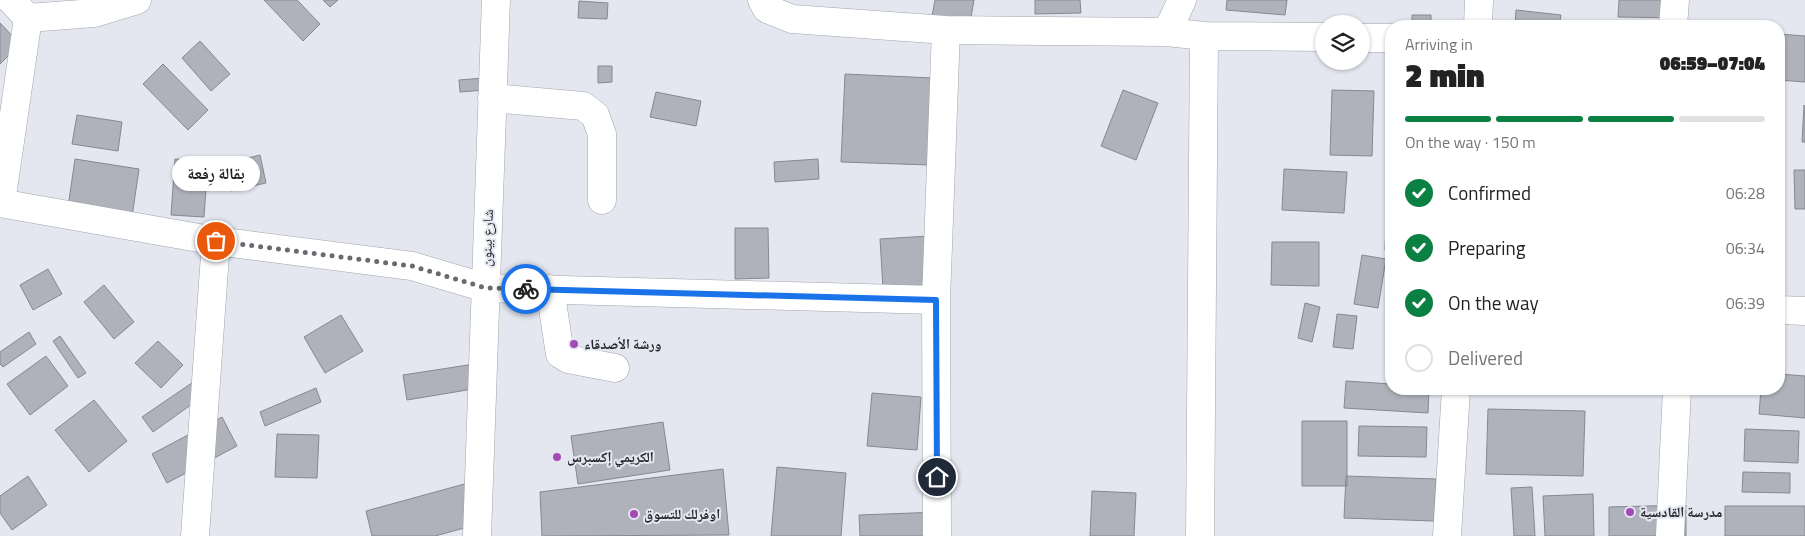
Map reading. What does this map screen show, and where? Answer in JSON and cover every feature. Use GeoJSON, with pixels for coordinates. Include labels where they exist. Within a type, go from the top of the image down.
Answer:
{"type":"FeatureCollection","features":[{"type":"Feature","properties":{"kind":"street"},"geometry":{"type":"LineString","coordinates":[[137,0],[94,14],[19,9],[0,203],[216,241],[412,266],[486,288],[936,300]]}},
{"type":"Feature","properties":{"kind":"street","name":"شارع بينون"},"geometry":{"type":"LineString","coordinates":[[477,536],[496,0]]}},
{"type":"Feature","properties":{"kind":"street"},"geometry":{"type":"LineString","coordinates":[[762,0],[767,9],[792,19],[946,30],[1167,32],[1204,36],[1315,37]]}},
{"type":"Feature","properties":{"kind":"street"},"geometry":{"type":"LineString","coordinates":[[1167,32],[1182,0]]}},
{"type":"Feature","properties":{"kind":"street"},"geometry":{"type":"LineString","coordinates":[[1478,20],[1479,0]]}},
{"type":"Feature","properties":{"kind":"street"},"geometry":{"type":"LineString","coordinates":[[1673,20],[1675,0]]}},
{"type":"Feature","properties":{"kind":"street"},"geometry":{"type":"LineString","coordinates":[[937,536],[936,300],[946,30]]}},
{"type":"Feature","properties":{"kind":"street"},"geometry":{"type":"LineString","coordinates":[[1200,536],[1204,36]]}},
{"type":"Feature","properties":{"kind":"street"},"geometry":{"type":"LineString","coordinates":[[1370,38],[1385,38]]}},
{"type":"Feature","properties":{"kind":"street"},"geometry":{"type":"LineString","coordinates":[[492,98],[582,106],[595,115],[602,134],[602,200]]}},
{"type":"Feature","properties":{"kind":"street"},"geometry":{"type":"LineString","coordinates":[[195,536],[216,241]]}},
{"type":"Feature","properties":{"kind":"street"},"geometry":{"type":"LineString","coordinates":[[550,289],[560,354],[568,359],[615,368]]}},
{"type":"Feature","properties":{"kind":"street"},"geometry":{"type":"LineString","coordinates":[[1785,310],[1805,311]]}},
{"type":"Feature","properties":{"kind":"street"},"geometry":{"type":"LineString","coordinates":[[1446,536],[1456,395]]}},
{"type":"Feature","properties":{"kind":"street"},"geometry":{"type":"LineString","coordinates":[[1670,536],[1678,395]]}},
{"type":"Feature","properties":{"kind":"building"},"geometry":{"type":"Polygon","coordinates":[[[264,0],[297,0],[320,24],[303,41],[264,0]]]}},
{"type":"Feature","properties":{"kind":"building"},"geometry":{"type":"Polygon","coordinates":[[[323,0],[338,0],[330,7],[323,0]]]}},
{"type":"Feature","properties":{"kind":"building"},"geometry":{"type":"Polygon","coordinates":[[[935,0],[974,0],[970,23],[932,16],[935,0]]]}},
{"type":"Feature","properties":{"kind":"building"},"geometry":{"type":"Polygon","coordinates":[[[1035,0],[1080,0],[1081,13],[1035,14],[1035,0]]]}},
{"type":"Feature","properties":{"kind":"building"},"geometry":{"type":"Polygon","coordinates":[[[1227,0],[1287,0],[1285,15],[1226,10],[1227,0]]]}},
{"type":"Feature","properties":{"kind":"building"},"geometry":{"type":"Polygon","coordinates":[[[1619,0],[1676,0],[1676,18],[1618,17],[1619,0]]]}},
{"type":"Feature","properties":{"kind":"building"},"geometry":{"type":"Polygon","coordinates":[[[579,1],[608,3],[607,19],[578,18],[579,1]]]}},
{"type":"Feature","properties":{"kind":"building"},"geometry":{"type":"Polygon","coordinates":[[[1516,10],[1561,15],[1560,20],[1515,20],[1516,10]]]}},
{"type":"Feature","properties":{"kind":"building"},"geometry":{"type":"Polygon","coordinates":[[[1412,15],[1431,15],[1431,20],[1412,20],[1412,15]]]}},
{"type":"Feature","properties":{"kind":"building"},"geometry":{"type":"Polygon","coordinates":[[[0,23],[20,44],[0,64],[0,23]]]}},
{"type":"Feature","properties":{"kind":"building"},"geometry":{"type":"Polygon","coordinates":[[[1785,34],[1805,36],[1805,82],[1785,80],[1785,34]]]}},
{"type":"Feature","properties":{"kind":"building"},"geometry":{"type":"Polygon","coordinates":[[[200,41],[230,74],[211,91],[182,58],[200,41]]]}},
{"type":"Feature","properties":{"kind":"building"},"geometry":{"type":"Polygon","coordinates":[[[163,64],[208,110],[188,130],[143,84],[163,64]]]}},
{"type":"Feature","properties":{"kind":"building"},"geometry":{"type":"Polygon","coordinates":[[[598,66],[612,66],[612,82],[598,83],[598,66]]]}},
{"type":"Feature","properties":{"kind":"building"},"geometry":{"type":"Polygon","coordinates":[[[845,74],[933,78],[929,165],[841,162],[845,74]]]}},
{"type":"Feature","properties":{"kind":"building"},"geometry":{"type":"Polygon","coordinates":[[[484,78],[485,90],[460,92],[459,80],[484,78]]]}},
{"type":"Feature","properties":{"kind":"building"},"geometry":{"type":"Polygon","coordinates":[[[1123,90],[1158,103],[1136,160],[1101,146],[1123,90]]]}},
{"type":"Feature","properties":{"kind":"building"},"geometry":{"type":"Polygon","coordinates":[[[1332,90],[1374,91],[1372,156],[1330,155],[1332,90]]]}},
{"type":"Feature","properties":{"kind":"building"},"geometry":{"type":"Polygon","coordinates":[[[656,92],[701,101],[696,126],[650,117],[656,92]]]}},
{"type":"Feature","properties":{"kind":"building"},"geometry":{"type":"Polygon","coordinates":[[[1804,105],[1805,142],[1802,142],[1804,105]]]}},
{"type":"Feature","properties":{"kind":"building"},"geometry":{"type":"Polygon","coordinates":[[[77,115],[122,122],[118,151],[72,144],[77,115]]]}},
{"type":"Feature","properties":{"kind":"building"},"geometry":{"type":"Polygon","coordinates":[[[260,155],[266,183],[231,191],[225,164],[260,155]]]}},
{"type":"Feature","properties":{"kind":"building"},"geometry":{"type":"Polygon","coordinates":[[[75,159],[139,169],[132,217],[68,207],[75,159]]]}},
{"type":"Feature","properties":{"kind":"building"},"geometry":{"type":"Polygon","coordinates":[[[175,159],[208,161],[204,217],[171,215],[175,159]]]}},
{"type":"Feature","properties":{"kind":"building"},"geometry":{"type":"Polygon","coordinates":[[[818,159],[819,179],[775,182],[774,162],[818,159]]]}},
{"type":"Feature","properties":{"kind":"building"},"geometry":{"type":"Polygon","coordinates":[[[1284,169],[1347,172],[1344,213],[1282,210],[1284,169]]]}},
{"type":"Feature","properties":{"kind":"building"},"geometry":{"type":"Polygon","coordinates":[[[1794,170],[1805,170],[1805,209],[1795,209],[1794,170]]]}},
{"type":"Feature","properties":{"kind":"building"},"geometry":{"type":"Polygon","coordinates":[[[735,228],[768,228],[769,278],[735,279],[735,228]]]}},
{"type":"Feature","properties":{"kind":"building"},"geometry":{"type":"Polygon","coordinates":[[[945,235],[948,285],[883,288],[880,239],[945,235]]]}},
{"type":"Feature","properties":{"kind":"building"},"geometry":{"type":"Polygon","coordinates":[[[1272,242],[1319,242],[1319,286],[1271,285],[1272,242]]]}},
{"type":"Feature","properties":{"kind":"building"},"geometry":{"type":"Polygon","coordinates":[[[1362,255],[1385,259],[1378,308],[1354,304],[1362,255]]]}},
{"type":"Feature","properties":{"kind":"building"},"geometry":{"type":"Polygon","coordinates":[[[48,269],[62,294],[33,310],[20,285],[48,269]]]}},
{"type":"Feature","properties":{"kind":"building"},"geometry":{"type":"Polygon","coordinates":[[[104,285],[134,322],[114,339],[84,302],[104,285]]]}},
{"type":"Feature","properties":{"kind":"building"},"geometry":{"type":"Polygon","coordinates":[[[1305,303],[1320,307],[1312,342],[1298,338],[1305,303]]]}},
{"type":"Feature","properties":{"kind":"building"},"geometry":{"type":"Polygon","coordinates":[[[1337,314],[1357,316],[1353,349],[1333,347],[1337,314]]]}},
{"type":"Feature","properties":{"kind":"building"},"geometry":{"type":"Polygon","coordinates":[[[341,315],[363,351],[325,373],[304,337],[341,315]]]}},
{"type":"Feature","properties":{"kind":"building"},"geometry":{"type":"Polygon","coordinates":[[[29,332],[36,344],[3,367],[0,364],[0,352],[29,332]]]}},
{"type":"Feature","properties":{"kind":"building"},"geometry":{"type":"Polygon","coordinates":[[[60,336],[86,373],[78,378],[53,341],[60,336]]]}},
{"type":"Feature","properties":{"kind":"building"},"geometry":{"type":"Polygon","coordinates":[[[158,341],[183,365],[161,388],[135,363],[158,341]]]}},
{"type":"Feature","properties":{"kind":"building"},"geometry":{"type":"Polygon","coordinates":[[[46,356],[68,386],[30,415],[7,384],[46,356]]]}},
{"type":"Feature","properties":{"kind":"building"},"geometry":{"type":"Polygon","coordinates":[[[481,363],[485,387],[407,400],[403,375],[481,363]]]}},
{"type":"Feature","properties":{"kind":"building"},"geometry":{"type":"Polygon","coordinates":[[[1785,374],[1805,376],[1805,418],[1759,414],[1761,395],[1785,395],[1785,374]]]}},
{"type":"Feature","properties":{"kind":"building"},"geometry":{"type":"Polygon","coordinates":[[[199,378],[209,392],[153,432],[142,417],[199,378]]]}},
{"type":"Feature","properties":{"kind":"building"},"geometry":{"type":"Polygon","coordinates":[[[1346,381],[1385,384],[1385,395],[1429,395],[1428,413],[1344,408],[1346,381]]]}},
{"type":"Feature","properties":{"kind":"building"},"geometry":{"type":"Polygon","coordinates":[[[316,388],[321,402],[265,426],[260,412],[316,388]]]}},
{"type":"Feature","properties":{"kind":"building"},"geometry":{"type":"Polygon","coordinates":[[[872,393],[921,397],[917,450],[867,446],[872,393]]]}},
{"type":"Feature","properties":{"kind":"building"},"geometry":{"type":"Polygon","coordinates":[[[94,400],[127,441],[89,472],[55,430],[94,400]]]}},
{"type":"Feature","properties":{"kind":"building"},"geometry":{"type":"Polygon","coordinates":[[[1488,409],[1585,411],[1583,476],[1486,474],[1488,409]]]}},
{"type":"Feature","properties":{"kind":"building"},"geometry":{"type":"Polygon","coordinates":[[[222,417],[237,446],[167,483],[152,454],[222,417]]]}},
{"type":"Feature","properties":{"kind":"building"},"geometry":{"type":"Polygon","coordinates":[[[1302,421],[1347,421],[1347,486],[1302,486],[1302,421]]]}},
{"type":"Feature","properties":{"kind":"building"},"geometry":{"type":"Polygon","coordinates":[[[663,422],[670,470],[578,484],[571,436],[663,422]]]}},
{"type":"Feature","properties":{"kind":"building"},"geometry":{"type":"Polygon","coordinates":[[[1359,426],[1427,427],[1426,457],[1358,456],[1359,426]]]}},
{"type":"Feature","properties":{"kind":"building"},"geometry":{"type":"Polygon","coordinates":[[[1745,429],[1799,431],[1798,463],[1744,461],[1745,429]]]}},
{"type":"Feature","properties":{"kind":"building"},"geometry":{"type":"Polygon","coordinates":[[[277,434],[319,435],[317,478],[275,477],[277,434]]]}},
{"type":"Feature","properties":{"kind":"building"},"geometry":{"type":"Polygon","coordinates":[[[777,467],[846,473],[841,536],[771,536],[777,467]]]}},
{"type":"Feature","properties":{"kind":"building","name":"اوفرلك للتسوق"},"geometry":{"type":"Polygon","coordinates":[[[723,469],[729,535],[542,536],[540,492],[723,469]]]}},
{"type":"Feature","properties":{"kind":"building"},"geometry":{"type":"Polygon","coordinates":[[[1743,472],[1790,473],[1790,493],[1742,492],[1743,472]]]}},
{"type":"Feature","properties":{"kind":"building"},"geometry":{"type":"Polygon","coordinates":[[[28,476],[47,505],[12,530],[0,513],[0,496],[28,476]]]}},
{"type":"Feature","properties":{"kind":"building"},"geometry":{"type":"Polygon","coordinates":[[[1346,476],[1436,479],[1434,521],[1344,518],[1346,476]]]}},
{"type":"Feature","properties":{"kind":"building"},"geometry":{"type":"Polygon","coordinates":[[[468,483],[479,524],[435,536],[372,536],[366,511],[468,483]]]}},
{"type":"Feature","properties":{"kind":"building"},"geometry":{"type":"Polygon","coordinates":[[[1532,487],[1535,536],[1514,536],[1511,488],[1532,487]]]}},
{"type":"Feature","properties":{"kind":"building"},"geometry":{"type":"Polygon","coordinates":[[[1092,491],[1136,493],[1134,536],[1090,536],[1092,491]]]}},
{"type":"Feature","properties":{"kind":"building"},"geometry":{"type":"Polygon","coordinates":[[[1593,494],[1594,536],[1545,536],[1543,496],[1593,494]]]}},
{"type":"Feature","properties":{"kind":"building"},"geometry":{"type":"Polygon","coordinates":[[[1686,505],[1686,536],[1609,536],[1609,507],[1686,505]]]}},
{"type":"Feature","properties":{"kind":"building"},"geometry":{"type":"Polygon","coordinates":[[[1725,506],[1805,506],[1805,536],[1725,536],[1725,506]]]}},
{"type":"Feature","properties":{"kind":"building"},"geometry":{"type":"Polygon","coordinates":[[[939,512],[940,536],[860,536],[859,515],[939,512]]]}},
{"type":"Feature","properties":{"kind":"way so far"},"geometry":{"type":"LineString","coordinates":[[216,241],[412,266],[486,288],[526,289]]}},
{"type":"Feature","properties":{"kind":"place","name":"بقالة رِفعة"},"geometry":{"type":"Point","coordinates":[216,241]}},
{"type":"Feature","properties":{"kind":"place","name":"ورشة الأصدقاء"},"geometry":{"type":"Point","coordinates":[574,344]}},
{"type":"Feature","properties":{"kind":"place","name":"الكريمي إكسبرس"},"geometry":{"type":"Point","coordinates":[557,457]}},
{"type":"Feature","properties":{"kind":"place","name":"مدرسة القادسية"},"geometry":{"type":"Point","coordinates":[1630,512]}},
{"type":"Feature","properties":{"kind":"place","name":"اوفرلك للتسوق"},"geometry":{"type":"Point","coordinates":[634,514]}},
{"type":"Feature","properties":{"kind":"route"},"geometry":{"type":"LineString","coordinates":[[526,289],[936,300],[937,477]]}}]}
